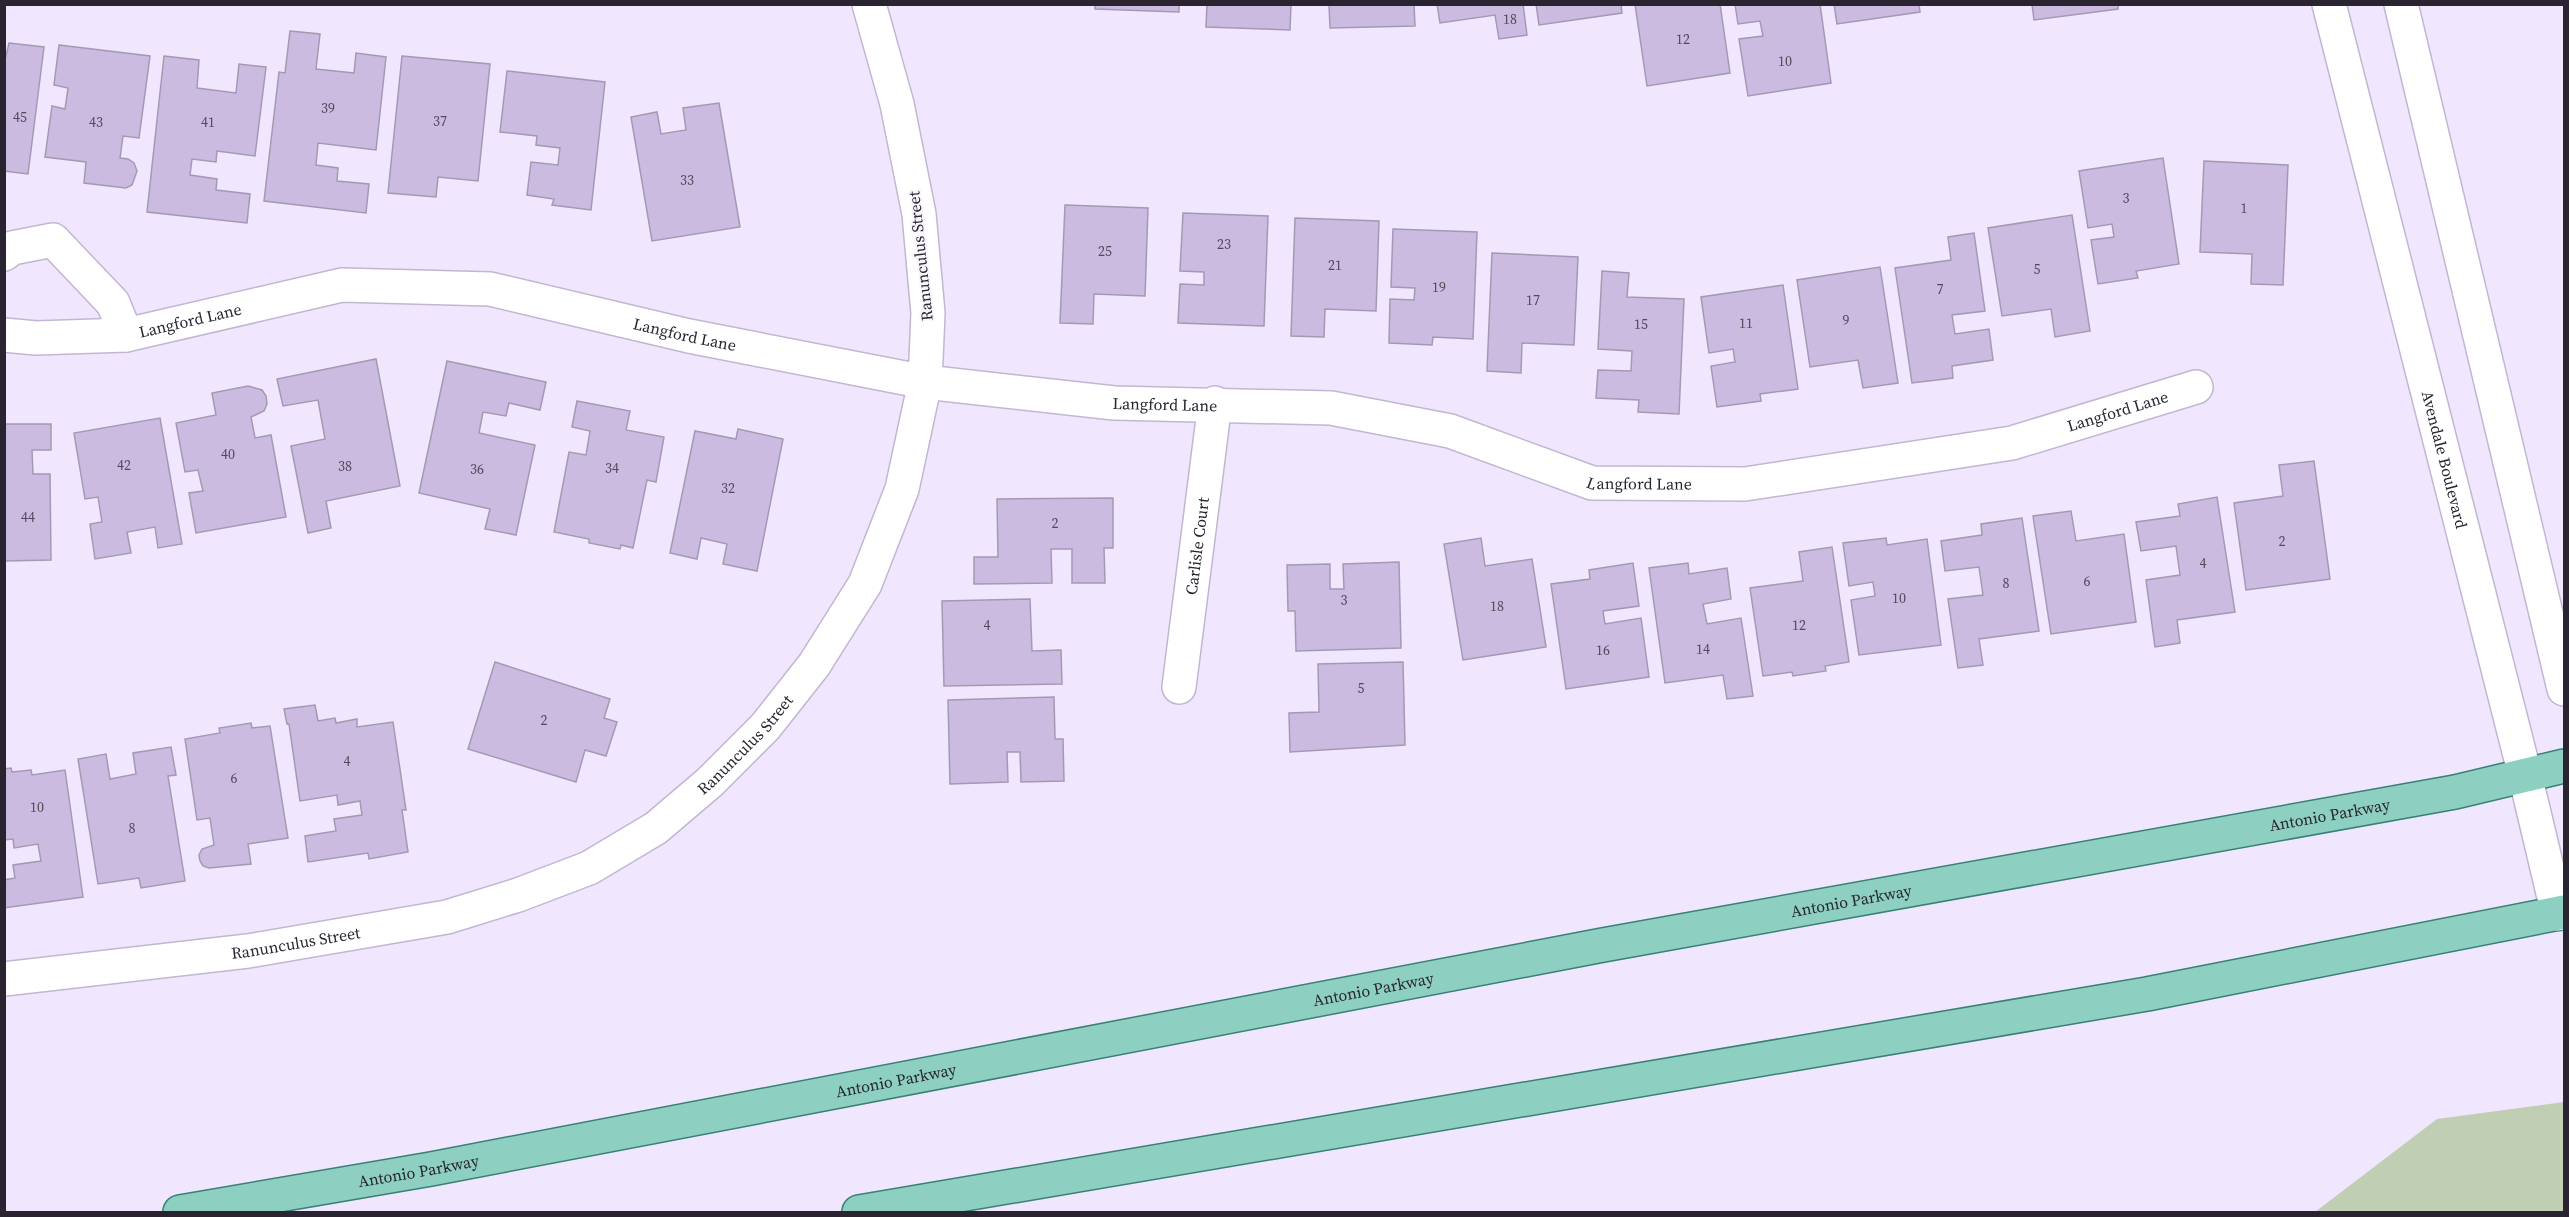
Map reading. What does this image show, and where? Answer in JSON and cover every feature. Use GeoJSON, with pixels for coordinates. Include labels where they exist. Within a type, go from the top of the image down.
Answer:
{"type":"FeatureCollection","features":[{"type":"Feature","properties":{"kind":"main road","name":"Antonio Parkway"},"geometry":{"type":"LineString","coordinates":[[180,1212],[432,1169],[1603,945],[2455,792],[2565,766]]}},
{"type":"Feature","properties":{"kind":"main road"},"geometry":{"type":"LineString","coordinates":[[859,1212],[2148,994],[2561,913]]}},
{"type":"Feature","properties":{"kind":"street","name":"Ranunculus Street"},"geometry":{"type":"LineString","coordinates":[[4,979],[248,951],[447,917],[518,895],[589,868],[656,828],[710,782],[765,727],[814,664],[865,584],[902,489],[925,382],[928,312],[919,214],[897,104],[870,4]]}},
{"type":"Feature","properties":{"kind":"street","name":"Avendale Boulevard"},"geometry":{"type":"LineString","coordinates":[[2329,4],[2561,913]]}},
{"type":"Feature","properties":{"kind":"street"},"geometry":{"type":"LineString","coordinates":[[2401,4],[2565,689]]}},
{"type":"Feature","properties":{"kind":"street","name":"Langford Lane"},"geometry":{"type":"LineString","coordinates":[[4,254],[12,248],[54,240],[113,303],[126,335]]}},
{"type":"Feature","properties":{"kind":"street","name":"Langford Lane"},"geometry":{"type":"LineString","coordinates":[[4,335],[36,338],[126,335],[342,285],[490,289],[689,336],[925,382],[1114,403],[1331,408],[1450,431],[1592,483],[1745,484],[2012,443],[2196,387]]}},
{"type":"Feature","properties":{"kind":"street","name":"Carlisle Court"},"geometry":{"type":"LineString","coordinates":[[1179,687],[1215,404]]}},
{"type":"Feature","properties":{"kind":"green space"},"geometry":{"type":"Polygon","coordinates":[[[2564,1102],[2564,1212],[2315,1212],[2437,1119],[2564,1102]]]}},
{"type":"Feature","properties":{"kind":"building"},"geometry":{"type":"Polygon","coordinates":[[[1095,4],[1179,4],[1179,12],[1095,9],[1095,4]]]}},
{"type":"Feature","properties":{"kind":"building"},"geometry":{"type":"Polygon","coordinates":[[[1207,4],[1291,4],[1290,30],[1206,27],[1207,4]]]}},
{"type":"Feature","properties":{"kind":"building"},"geometry":{"type":"Polygon","coordinates":[[[1329,4],[1414,4],[1415,26],[1330,28],[1329,4]]]}},
{"type":"Feature","properties":{"kind":"building"},"geometry":{"type":"Polygon","coordinates":[[[1437,4],[1523,4],[1527,35],[1499,39],[1495,15],[1440,23],[1437,4]]]}},
{"type":"Feature","properties":{"kind":"building"},"geometry":{"type":"Polygon","coordinates":[[[1536,4],[1621,4],[1622,13],[1539,25],[1536,4]]]}},
{"type":"Feature","properties":{"kind":"building"},"geometry":{"type":"Polygon","coordinates":[[[1635,4],[1720,4],[1730,73],[1647,86],[1635,4]]]}},
{"type":"Feature","properties":{"kind":"building"},"geometry":{"type":"Polygon","coordinates":[[[1735,4],[1820,4],[1831,83],[1748,96],[1739,39],[1763,36],[1760,21],[1738,24],[1735,4]]]}},
{"type":"Feature","properties":{"kind":"building"},"geometry":{"type":"Polygon","coordinates":[[[1834,4],[1919,4],[1920,12],[1837,24],[1834,4]]]}},
{"type":"Feature","properties":{"kind":"building"},"geometry":{"type":"Polygon","coordinates":[[[2032,4],[2118,4],[2118,9],[2034,20],[2032,4]]]}},
{"type":"Feature","properties":{"kind":"building"},"geometry":{"type":"Polygon","coordinates":[[[290,31],[320,34],[316,69],[354,73],[356,53],[386,57],[376,150],[318,143],[316,165],[338,168],[337,181],[369,184],[366,213],[264,201],[279,72],[285,73],[290,31]]]}},
{"type":"Feature","properties":{"kind":"building"},"geometry":{"type":"Polygon","coordinates":[[[9,43],[44,47],[28,174],[4,171],[4,64],[9,43]]]}},
{"type":"Feature","properties":{"kind":"building"},"geometry":{"type":"Polygon","coordinates":[[[59,45],[150,56],[139,138],[123,136],[120,158],[134,163],[137,171],[132,185],[126,188],[84,183],[86,162],[45,157],[52,106],[65,109],[68,88],[54,85],[59,45]]]}},
{"type":"Feature","properties":{"kind":"building"},"geometry":{"type":"Polygon","coordinates":[[[164,56],[199,60],[197,88],[236,93],[239,64],[266,67],[255,156],[217,151],[216,162],[192,159],[190,175],[217,179],[216,190],[250,194],[247,223],[147,212],[164,56]]]}},
{"type":"Feature","properties":{"kind":"building"},"geometry":{"type":"Polygon","coordinates":[[[402,56],[490,64],[478,181],[438,177],[436,197],[388,193],[402,56]]]}},
{"type":"Feature","properties":{"kind":"building"},"geometry":{"type":"Polygon","coordinates":[[[507,71],[605,82],[591,210],[552,205],[554,199],[527,195],[531,162],[558,165],[560,148],[536,145],[537,136],[500,132],[507,71]]]}},
{"type":"Feature","properties":{"kind":"building"},"geometry":{"type":"Polygon","coordinates":[[[719,103],[740,227],[652,241],[631,117],[657,112],[661,134],[686,130],[683,108],[719,103]]]}},
{"type":"Feature","properties":{"kind":"building"},"geometry":{"type":"Polygon","coordinates":[[[2163,158],[2179,264],[2136,271],[2138,278],[2098,284],[2091,240],[2114,237],[2112,224],[2088,228],[2079,171],[2163,158]]]}},
{"type":"Feature","properties":{"kind":"building"},"geometry":{"type":"Polygon","coordinates":[[[2204,161],[2288,165],[2283,285],[2251,284],[2252,254],[2200,252],[2204,161]]]}},
{"type":"Feature","properties":{"kind":"building"},"geometry":{"type":"Polygon","coordinates":[[[1065,205],[1148,208],[1145,296],[1094,294],[1093,324],[1060,323],[1065,205]]]}},
{"type":"Feature","properties":{"kind":"building"},"geometry":{"type":"Polygon","coordinates":[[[1183,213],[1268,216],[1264,326],[1178,323],[1180,284],[1204,285],[1204,272],[1180,271],[1183,213]]]}},
{"type":"Feature","properties":{"kind":"building"},"geometry":{"type":"Polygon","coordinates":[[[2072,215],[2090,331],[2055,337],[2051,309],[2002,316],[1988,228],[2072,215]]]}},
{"type":"Feature","properties":{"kind":"building"},"geometry":{"type":"Polygon","coordinates":[[[1295,218],[1379,221],[1376,311],[1325,309],[1324,337],[1291,336],[1295,218]]]}},
{"type":"Feature","properties":{"kind":"building"},"geometry":{"type":"Polygon","coordinates":[[[1393,229],[1477,232],[1473,339],[1433,337],[1432,345],[1389,343],[1390,299],[1414,300],[1415,288],[1391,287],[1393,229]]]}},
{"type":"Feature","properties":{"kind":"building"},"geometry":{"type":"Polygon","coordinates":[[[1974,233],[1985,311],[1952,315],[1955,334],[1989,329],[1993,360],[1952,366],[1953,378],[1912,383],[1895,268],[1951,260],[1948,237],[1974,233]]]}},
{"type":"Feature","properties":{"kind":"building"},"geometry":{"type":"Polygon","coordinates":[[[1492,253],[1578,257],[1574,345],[1522,343],[1521,373],[1487,371],[1492,253]]]}},
{"type":"Feature","properties":{"kind":"building"},"geometry":{"type":"Polygon","coordinates":[[[1880,267],[1898,383],[1863,388],[1858,360],[1810,367],[1797,280],[1880,267]]]}},
{"type":"Feature","properties":{"kind":"building"},"geometry":{"type":"Polygon","coordinates":[[[1602,271],[1629,273],[1627,297],[1684,299],[1679,414],[1638,412],[1639,400],[1596,398],[1598,370],[1631,371],[1632,351],[1598,349],[1602,271]]]}},
{"type":"Feature","properties":{"kind":"building"},"geometry":{"type":"Polygon","coordinates":[[[1783,285],[1798,389],[1760,394],[1761,401],[1717,407],[1711,366],[1735,362],[1733,349],[1709,353],[1701,297],[1783,285]]]}},
{"type":"Feature","properties":{"kind":"building"},"geometry":{"type":"Polygon","coordinates":[[[376,359],[400,486],[326,501],[331,528],[308,533],[291,446],[325,439],[318,400],[283,406],[277,379],[376,359]]]}},
{"type":"Feature","properties":{"kind":"building"},"geometry":{"type":"Polygon","coordinates":[[[447,361],[546,382],[540,410],[509,403],[506,416],[483,412],[479,433],[535,445],[516,535],[485,529],[490,509],[419,493],[447,361]]]}},
{"type":"Feature","properties":{"kind":"building"},"geometry":{"type":"Polygon","coordinates":[[[248,386],[262,390],[266,396],[267,404],[264,411],[251,417],[255,438],[271,435],[286,517],[196,533],[189,493],[203,491],[198,470],[185,472],[176,423],[216,415],[212,393],[248,386]]]}},
{"type":"Feature","properties":{"kind":"building"},"geometry":{"type":"Polygon","coordinates":[[[577,401],[630,411],[626,430],[664,437],[656,482],[647,480],[633,548],[621,545],[620,549],[589,543],[589,539],[554,532],[569,452],[586,455],[590,431],[572,427],[577,401]]]}},
{"type":"Feature","properties":{"kind":"building"},"geometry":{"type":"Polygon","coordinates":[[[160,418],[182,544],[158,548],[155,527],[127,532],[131,553],[95,559],[90,524],[102,522],[98,497],[85,499],[74,433],[160,418]]]}},
{"type":"Feature","properties":{"kind":"building"},"geometry":{"type":"Polygon","coordinates":[[[4,424],[51,424],[51,450],[32,450],[33,474],[50,474],[51,560],[4,561],[4,424]]]}},
{"type":"Feature","properties":{"kind":"building"},"geometry":{"type":"Polygon","coordinates":[[[738,429],[783,439],[757,571],[723,564],[727,544],[701,538],[697,559],[670,553],[695,431],[736,439],[738,429]]]}},
{"type":"Feature","properties":{"kind":"building"},"geometry":{"type":"Polygon","coordinates":[[[2314,461],[2330,579],[2246,590],[2234,503],[2283,496],[2279,465],[2314,461]]]}},
{"type":"Feature","properties":{"kind":"building"},"geometry":{"type":"Polygon","coordinates":[[[2217,497],[2235,612],[2177,620],[2180,643],[2155,647],[2146,580],[2180,575],[2176,546],[2141,551],[2136,522],[2180,516],[2178,504],[2217,497]]]}},
{"type":"Feature","properties":{"kind":"building"},"geometry":{"type":"Polygon","coordinates":[[[1113,498],[1113,548],[1104,548],[1105,583],[1072,583],[1072,549],[1051,549],[1052,583],[974,584],[974,557],[998,557],[997,499],[1113,498]]]}},
{"type":"Feature","properties":{"kind":"building"},"geometry":{"type":"Polygon","coordinates":[[[2071,511],[2076,541],[2124,534],[2136,622],[2051,634],[2033,516],[2071,511]]]}},
{"type":"Feature","properties":{"kind":"building"},"geometry":{"type":"Polygon","coordinates":[[[2022,518],[2039,631],[1979,639],[1983,665],[1958,668],[1948,599],[1983,595],[1979,567],[1945,571],[1941,541],[1982,535],[1981,524],[2022,518]]]}},
{"type":"Feature","properties":{"kind":"building"},"geometry":{"type":"Polygon","coordinates":[[[1481,538],[1485,566],[1532,559],[1546,647],[1463,660],[1444,544],[1481,538]]]}},
{"type":"Feature","properties":{"kind":"building"},"geometry":{"type":"Polygon","coordinates":[[[1886,538],[1887,545],[1927,539],[1941,645],[1859,655],[1851,600],[1875,596],[1873,582],[1849,586],[1843,543],[1886,538]]]}},
{"type":"Feature","properties":{"kind":"building"},"geometry":{"type":"Polygon","coordinates":[[[1832,547],[1849,662],[1825,666],[1826,671],[1793,676],[1792,672],[1763,676],[1750,588],[1803,581],[1799,552],[1832,547]]]}},
{"type":"Feature","properties":{"kind":"building"},"geometry":{"type":"Polygon","coordinates":[[[1399,562],[1401,648],[1296,651],[1295,611],[1288,611],[1287,565],[1330,564],[1330,589],[1344,589],[1343,564],[1399,562]]]}},
{"type":"Feature","properties":{"kind":"building"},"geometry":{"type":"Polygon","coordinates":[[[1633,563],[1639,606],[1603,611],[1605,624],[1641,618],[1649,677],[1566,689],[1551,584],[1590,579],[1589,570],[1633,563]]]}},
{"type":"Feature","properties":{"kind":"building"},"geometry":{"type":"Polygon","coordinates":[[[1688,563],[1689,574],[1727,568],[1731,599],[1703,604],[1707,624],[1741,618],[1753,696],[1727,699],[1723,675],[1665,683],[1649,568],[1688,563]]]}},
{"type":"Feature","properties":{"kind":"building"},"geometry":{"type":"Polygon","coordinates":[[[1030,599],[1032,651],[1061,650],[1062,684],[944,686],[942,601],[1030,599]]]}},
{"type":"Feature","properties":{"kind":"building"},"geometry":{"type":"Polygon","coordinates":[[[495,662],[610,699],[604,718],[617,722],[606,756],[585,750],[576,782],[468,749],[495,662]]]}},
{"type":"Feature","properties":{"kind":"building"},"geometry":{"type":"Polygon","coordinates":[[[1403,662],[1405,745],[1290,752],[1289,713],[1319,712],[1318,664],[1403,662]]]}},
{"type":"Feature","properties":{"kind":"building"},"geometry":{"type":"Polygon","coordinates":[[[1054,697],[1055,739],[1063,739],[1064,781],[1021,782],[1020,752],[1007,752],[1008,782],[950,784],[948,700],[1054,697]]]}},
{"type":"Feature","properties":{"kind":"building"},"geometry":{"type":"Polygon","coordinates":[[[315,705],[318,721],[335,718],[336,723],[357,719],[357,727],[393,722],[406,810],[402,810],[408,852],[369,859],[368,853],[308,862],[305,836],[336,831],[334,819],[362,815],[360,801],[338,805],[337,795],[300,801],[289,724],[287,724],[284,709],[315,705]]]}},
{"type":"Feature","properties":{"kind":"building"},"geometry":{"type":"Polygon","coordinates":[[[251,723],[252,728],[270,726],[288,838],[248,844],[251,864],[209,868],[203,866],[199,855],[202,849],[214,845],[210,818],[197,820],[185,739],[220,733],[219,728],[251,723]]]}},
{"type":"Feature","properties":{"kind":"building"},"geometry":{"type":"Polygon","coordinates":[[[171,747],[176,775],[168,776],[185,881],[141,888],[139,878],[98,884],[78,759],[106,754],[110,779],[136,774],[133,753],[171,747]]]}},
{"type":"Feature","properties":{"kind":"building"},"geometry":{"type":"Polygon","coordinates":[[[11,768],[12,772],[31,770],[32,775],[65,770],[83,897],[4,908],[4,880],[15,878],[13,865],[41,861],[38,844],[14,848],[13,839],[4,840],[4,769],[11,768]]]}}]}
